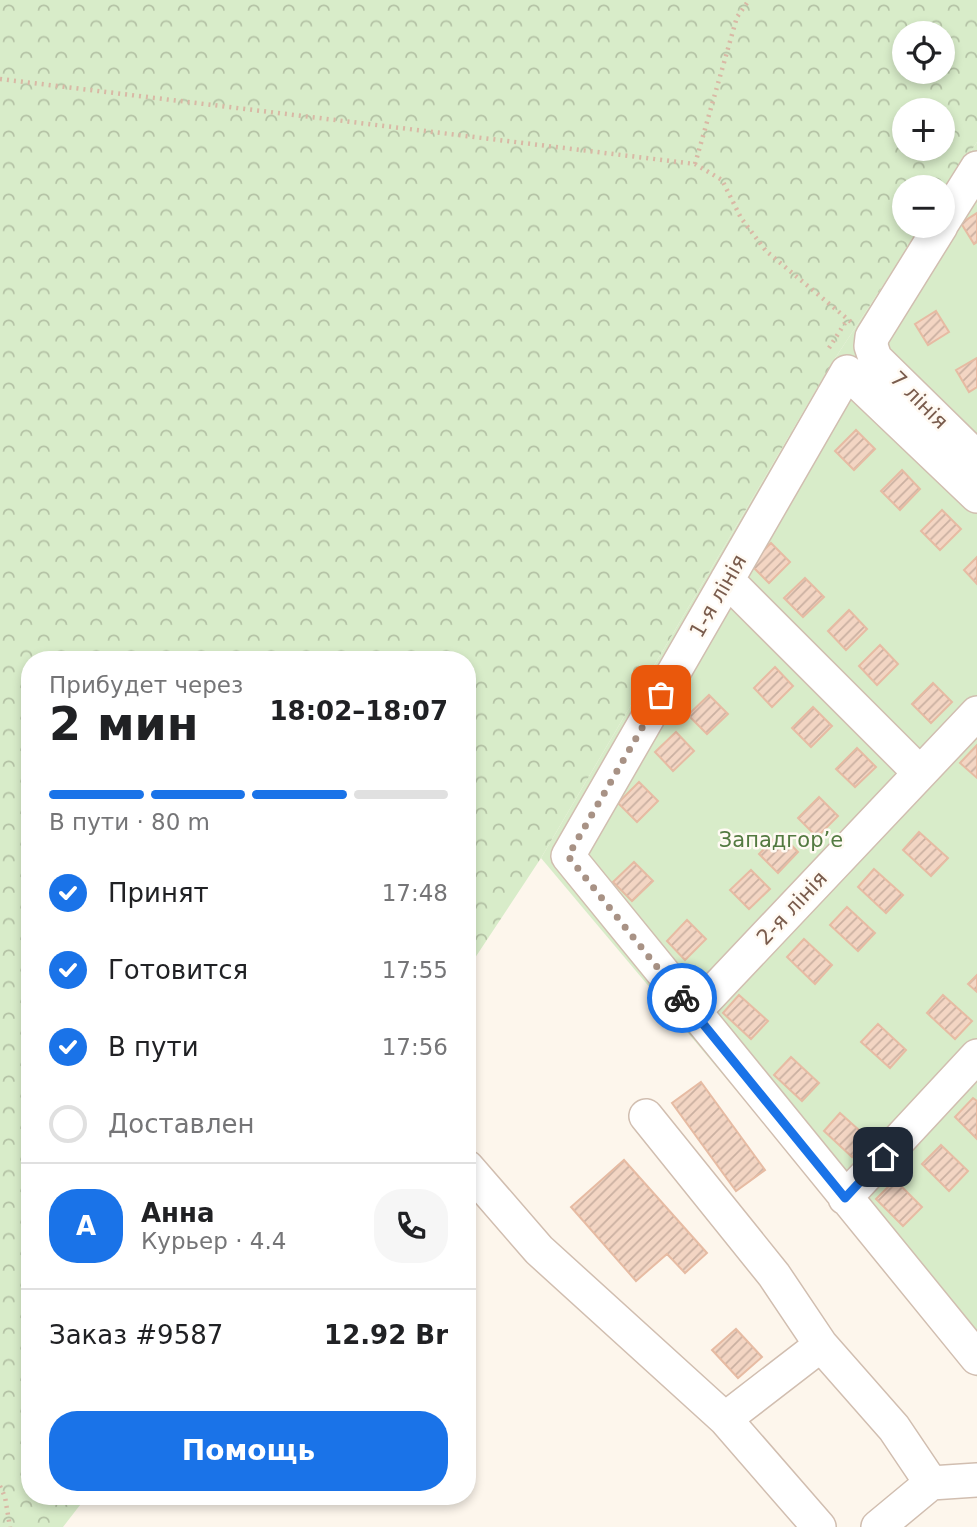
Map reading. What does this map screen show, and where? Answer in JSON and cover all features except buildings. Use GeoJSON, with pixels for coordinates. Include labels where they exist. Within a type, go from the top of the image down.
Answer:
{"type":"FeatureCollection","features":[{"type":"Feature","properties":{"kind":"street","name":"1-я лінія"},"geometry":{"type":"LineString","coordinates":[[955,203],[977,168]]}},
{"type":"Feature","properties":{"kind":"street","name":"1-я лінія"},"geometry":{"type":"LineString","coordinates":[[694,1012],[568,856],[727,580],[864,363],[934,238]]}},
{"type":"Feature","properties":{"kind":"street","name":"7 лінія"},"geometry":{"type":"LineString","coordinates":[[864,363],[977,458]]}},
{"type":"Feature","properties":{"kind":"street"},"geometry":{"type":"LineString","coordinates":[[864,363],[977,496]]}},
{"type":"Feature","properties":{"kind":"street"},"geometry":{"type":"LineString","coordinates":[[727,580],[920,773]]}},
{"type":"Feature","properties":{"kind":"street","name":"2-я лінія"},"geometry":{"type":"LineString","coordinates":[[694,1012],[977,713]]}},
{"type":"Feature","properties":{"kind":"street"},"geometry":{"type":"LineString","coordinates":[[694,1012],[977,1358]]}},
{"type":"Feature","properties":{"kind":"street"},"geometry":{"type":"LineString","coordinates":[[845,1198],[977,1056]]}},
{"type":"Feature","properties":{"kind":"street"},"geometry":{"type":"LineString","coordinates":[[646,1116],[774,1275],[821,1345],[894,1428],[931,1483]]}},
{"type":"Feature","properties":{"kind":"street"},"geometry":{"type":"LineString","coordinates":[[476,1177],[539,1250],[725,1419],[819,1527]]}},
{"type":"Feature","properties":{"kind":"street"},"geometry":{"type":"LineString","coordinates":[[725,1419],[821,1345]]}},
{"type":"Feature","properties":{"kind":"street"},"geometry":{"type":"LineString","coordinates":[[878,1527],[931,1483],[977,1480]]}},
{"type":"Feature","properties":{"kind":"path"},"geometry":{"type":"LineString","coordinates":[[695,164],[737,17],[749,0]]}},
{"type":"Feature","properties":{"kind":"path"},"geometry":{"type":"LineString","coordinates":[[0,79],[695,164],[722,180],[741,218],[766,251],[864,363]]}},
{"type":"Feature","properties":{"kind":"path"},"geometry":{"type":"LineString","coordinates":[[0,1486],[5,1497],[10,1527]]}},
{"type":"Feature","properties":{"kind":"green space"},"geometry":{"type":"Polygon","coordinates":[[[0,0],[977,0],[977,142],[955,176],[892,175],[892,238],[914,238],[832,363],[541,858],[476,956],[476,651],[21,651],[21,1505],[80,1505],[63,1527],[0,1527],[0,0]]]}},
{"type":"Feature","properties":{"kind":"green space","name":"Западгорʼе"},"geometry":{"type":"Polygon","coordinates":[[[977,142],[977,1377],[541,858],[832,363],[914,238],[955,238],[955,176],[977,142]]]}},
{"type":"Feature","properties":{"kind":"way so far"},"geometry":{"type":"LineString","coordinates":[[661,695],[568,856],[682,998]]}},
{"type":"Feature","properties":{"kind":"route"},"geometry":{"type":"LineString","coordinates":[[682,998],[845,1198],[883,1157]]}}]}
